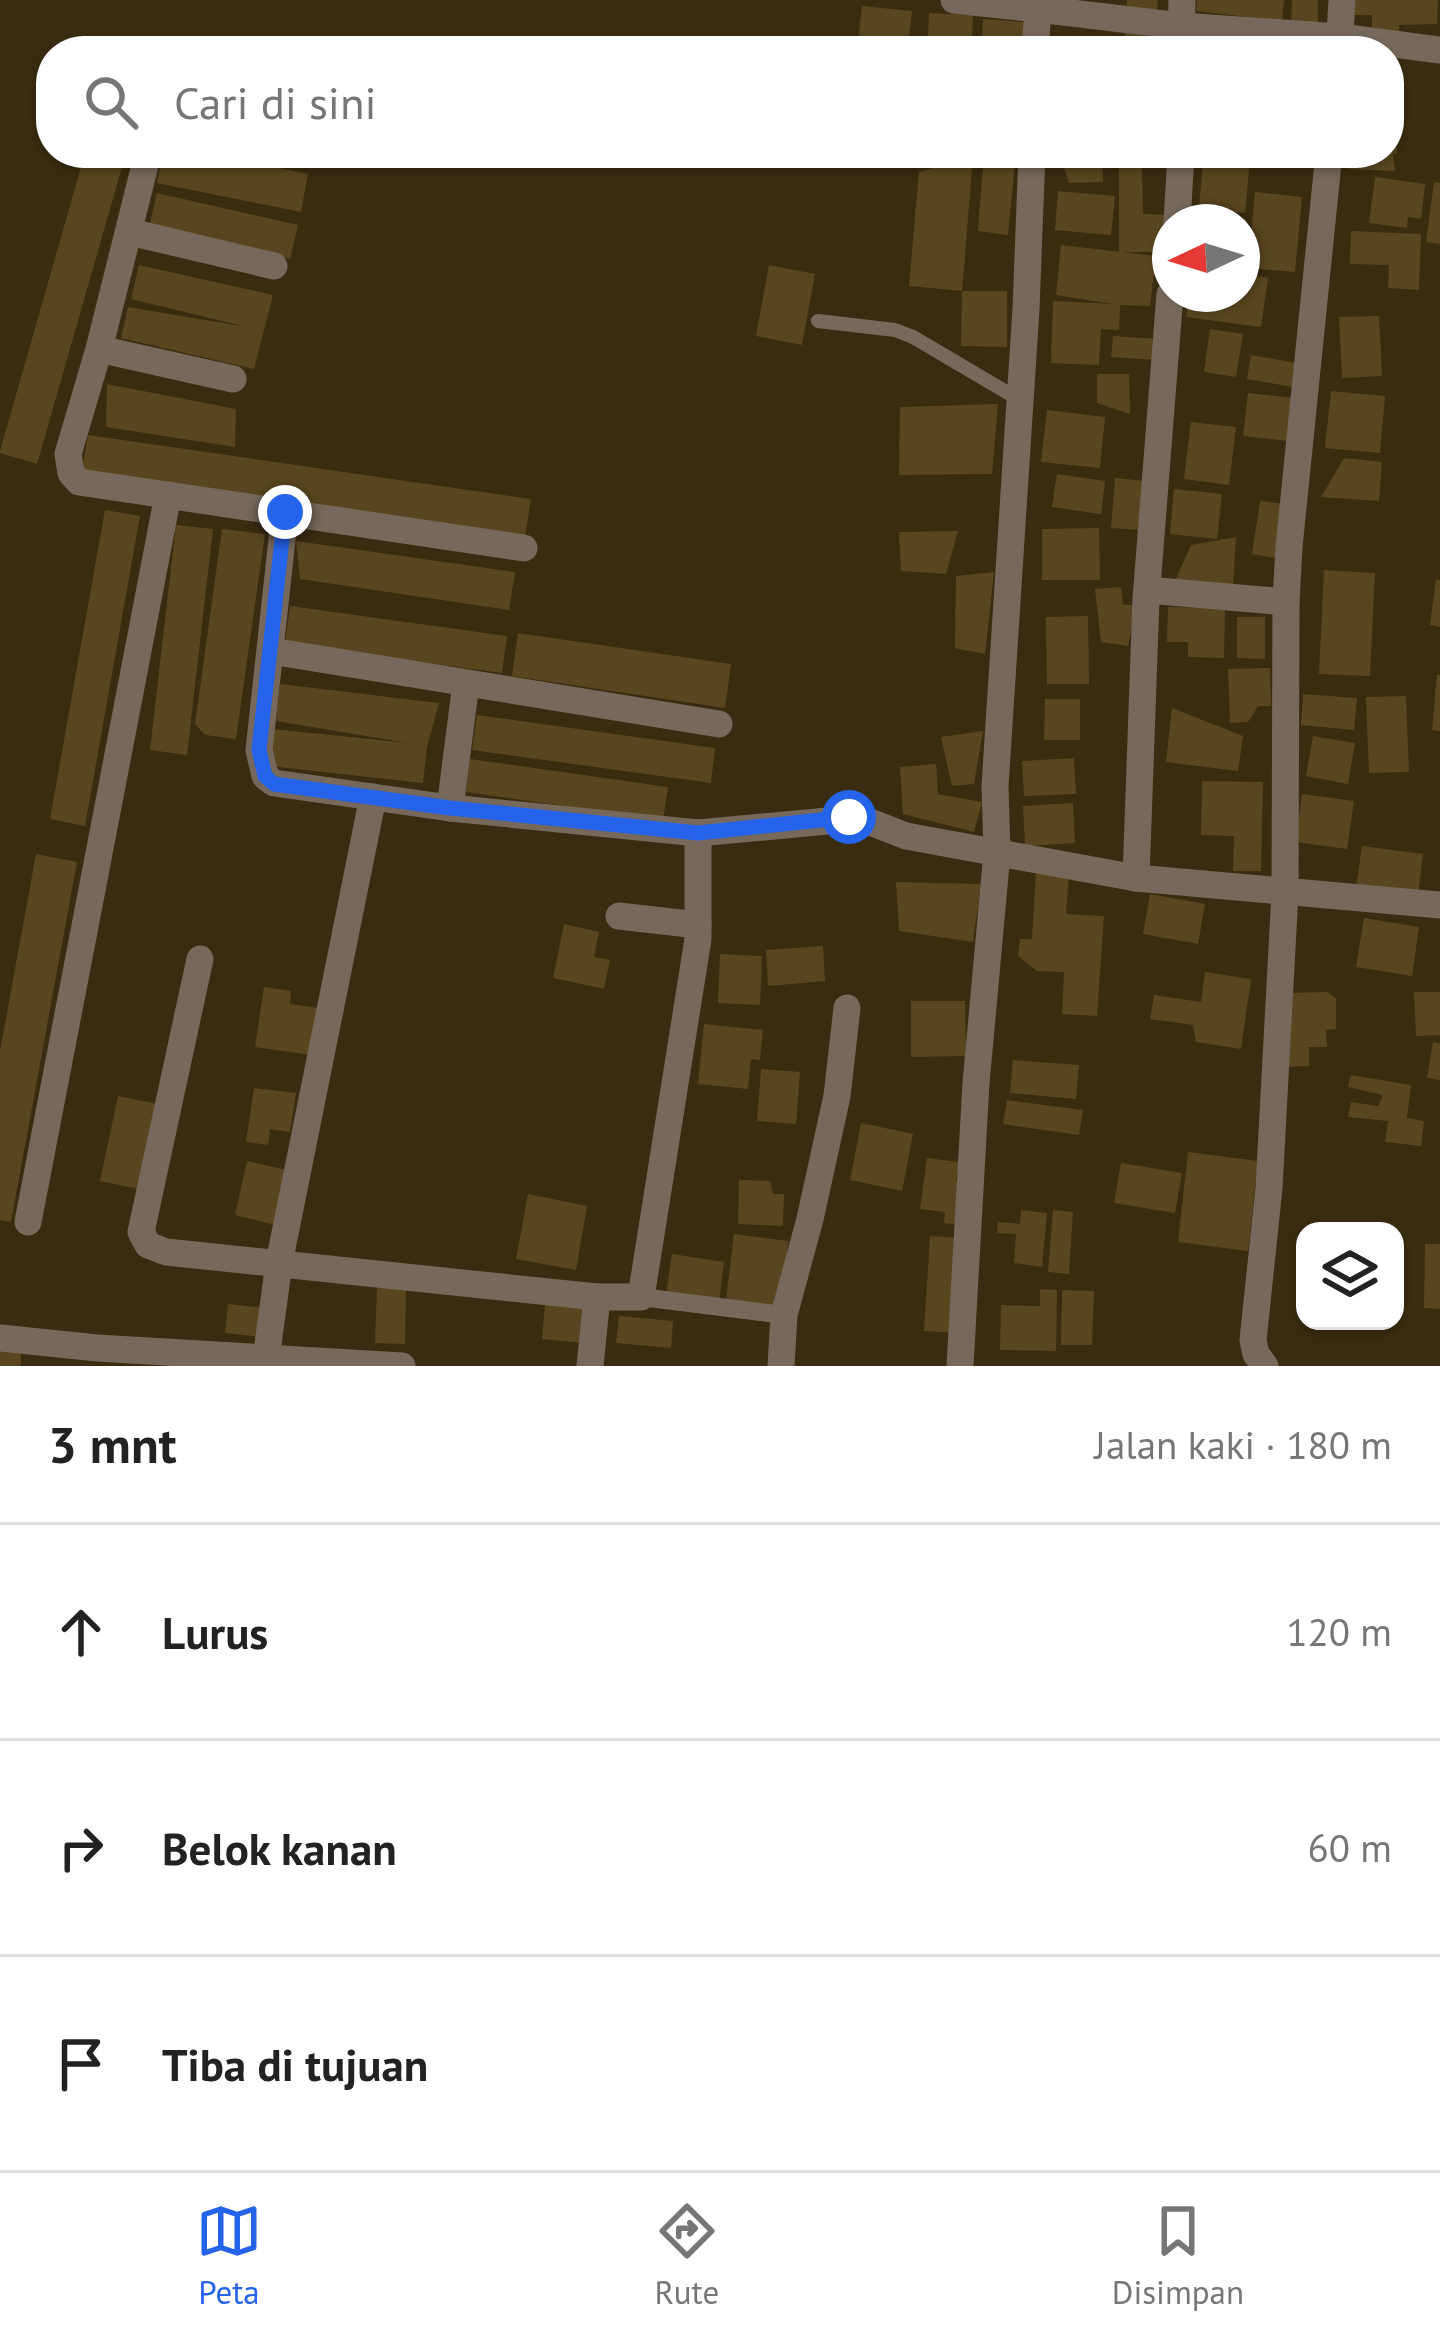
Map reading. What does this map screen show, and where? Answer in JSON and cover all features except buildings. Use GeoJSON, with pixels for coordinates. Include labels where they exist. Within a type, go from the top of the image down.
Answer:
{"type":"FeatureCollection","features":[{"type":"Feature","properties":{"kind":"street"},"geometry":{"type":"LineString","coordinates":[[954,0],[1038,5],[1270,36]]}},
{"type":"Feature","properties":{"kind":"street"},"geometry":{"type":"LineString","coordinates":[[1340,36],[1342,0]]}},
{"type":"Feature","properties":{"kind":"street"},"geometry":{"type":"LineString","coordinates":[[1037,36],[1038,5]]}},
{"type":"Feature","properties":{"kind":"street"},"geometry":{"type":"LineString","coordinates":[[1404,48],[1440,50]]}},
{"type":"Feature","properties":{"kind":"street"},"geometry":{"type":"LineString","coordinates":[[145,168],[68,454],[71,473],[79,482],[524,548]]}},
{"type":"Feature","properties":{"kind":"street"},"geometry":{"type":"LineString","coordinates":[[960,1366],[976,1083],[997,853],[995,786],[1031,168]]}},
{"type":"Feature","properties":{"kind":"street"},"geometry":{"type":"LineString","coordinates":[[1178,204],[1180,168]]}},
{"type":"Feature","properties":{"kind":"street"},"geometry":{"type":"LineString","coordinates":[[1264,1366],[1253,1340],[1269,1189],[1285,893],[1286,602],[1328,168]]}},
{"type":"Feature","properties":{"kind":"street"},"geometry":{"type":"LineString","coordinates":[[130,232],[274,266]]}},
{"type":"Feature","properties":{"kind":"street"},"geometry":{"type":"LineString","coordinates":[[1136,878],[1147,590],[1170,312]]}},
{"type":"Feature","properties":{"kind":"street"},"geometry":{"type":"LineString","coordinates":[[99,349],[233,379]]}},
{"type":"Feature","properties":{"kind":"street"},"geometry":{"type":"LineString","coordinates":[[28,1222],[168,496]]}},
{"type":"Feature","properties":{"kind":"street"},"geometry":{"type":"LineString","coordinates":[[285,512],[259,750],[265,776],[274,784],[450,808],[698,833],[860,818],[906,836],[1136,878],[1440,905]]}},
{"type":"Feature","properties":{"kind":"street"},"geometry":{"type":"LineString","coordinates":[[1147,590],[1286,602]]}},
{"type":"Feature","properties":{"kind":"street"},"geometry":{"type":"LineString","coordinates":[[271,651],[719,724]]}},
{"type":"Feature","properties":{"kind":"street"},"geometry":{"type":"LineString","coordinates":[[450,808],[466,683]]}},
{"type":"Feature","properties":{"kind":"street"},"geometry":{"type":"LineString","coordinates":[[265,1361],[278,1263],[373,797]]}},
{"type":"Feature","properties":{"kind":"street"},"geometry":{"type":"LineString","coordinates":[[641,1297],[688,1007],[698,925],[698,833]]}},
{"type":"Feature","properties":{"kind":"street"},"geometry":{"type":"LineString","coordinates":[[619,916],[698,925]]}},
{"type":"Feature","properties":{"kind":"street"},"geometry":{"type":"LineString","coordinates":[[200,959],[141,1232],[155,1250],[597,1297],[641,1297],[784,1320]]}},
{"type":"Feature","properties":{"kind":"street"},"geometry":{"type":"LineString","coordinates":[[781,1366],[784,1320],[836,1096],[848,1009]]}},
{"type":"Feature","properties":{"kind":"street"},"geometry":{"type":"LineString","coordinates":[[590,1366],[597,1297]]}},
{"type":"Feature","properties":{"kind":"street"},"geometry":{"type":"LineString","coordinates":[[0,1338],[97,1357],[402,1366]]}},
{"type":"Feature","properties":{"kind":"lane"},"geometry":{"type":"LineString","coordinates":[[818,321],[895,330],[913,337],[1020,400]]}},
{"type":"Feature","properties":{"kind":"route"},"geometry":{"type":"LineString","coordinates":[[285,512],[259,750],[265,776],[274,784],[450,808],[698,833],[849,817]]}}]}
